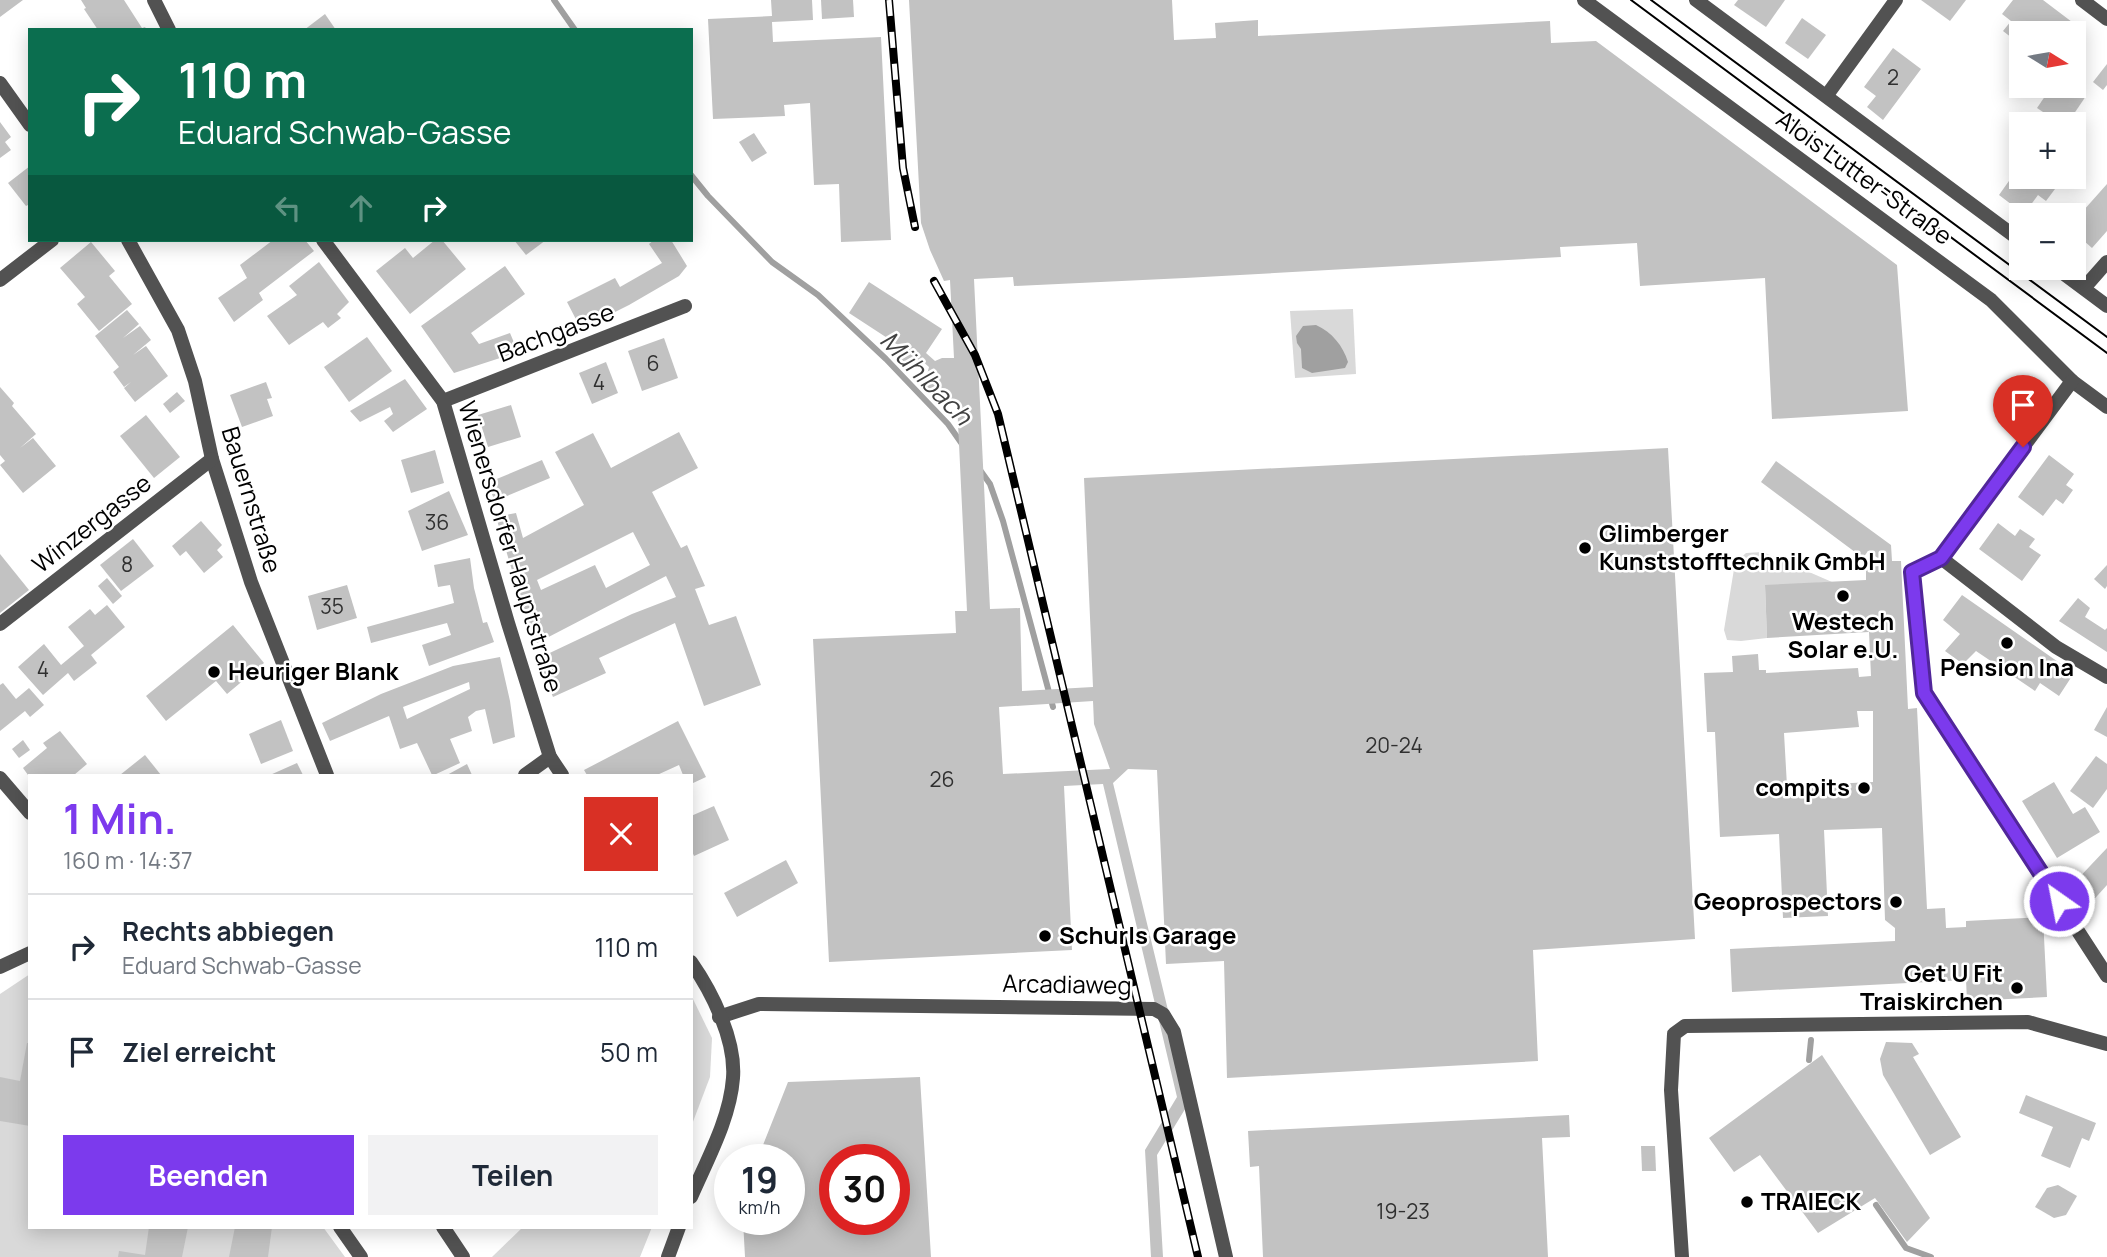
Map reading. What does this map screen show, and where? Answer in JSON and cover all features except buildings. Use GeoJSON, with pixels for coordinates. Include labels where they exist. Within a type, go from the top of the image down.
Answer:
{"type":"FeatureCollection","features":[{"type":"Feature","properties":{"kind":"street"},"geometry":{"type":"LineString","coordinates":[[154,0],[168,28]]}},
{"type":"Feature","properties":{"kind":"street","name":"Alois Lutter-Straße"},"geometry":{"type":"LineString","coordinates":[[1584,0],[1991,300],[2072,381],[2107,407]]}},
{"type":"Feature","properties":{"kind":"street","name":"Alois Lutter-Straße"},"geometry":{"type":"LineString","coordinates":[[1696,0],[2009,232]]}},
{"type":"Feature","properties":{"kind":"street"},"geometry":{"type":"LineString","coordinates":[[1827,95],[1896,0]]}},
{"type":"Feature","properties":{"kind":"street"},"geometry":{"type":"LineString","coordinates":[[2082,0],[2107,19]]}},
{"type":"Feature","properties":{"kind":"street"},"geometry":{"type":"LineString","coordinates":[[0,83],[28,122]]}},
{"type":"Feature","properties":{"kind":"street"},"geometry":{"type":"LineString","coordinates":[[0,280],[49,242]]}},
{"type":"Feature","properties":{"kind":"street","name":"Bauernstraße"},"geometry":{"type":"LineString","coordinates":[[129,242],[178,330],[195,381],[212,459],[251,582],[327,774]]}},
{"type":"Feature","properties":{"kind":"street","name":"Wienersdorfer Hauptstraße"},"geometry":{"type":"LineString","coordinates":[[324,242],[443,401],[550,757],[561,774]]}},
{"type":"Feature","properties":{"kind":"street"},"geometry":{"type":"LineString","coordinates":[[2084,289],[2107,262]]}},
{"type":"Feature","properties":{"kind":"street"},"geometry":{"type":"LineString","coordinates":[[2072,280],[2107,306]]}},
{"type":"Feature","properties":{"kind":"street","name":"Bachgasse"},"geometry":{"type":"LineString","coordinates":[[443,401],[685,306]]}},
{"type":"Feature","properties":{"kind":"street"},"geometry":{"type":"LineString","coordinates":[[2072,381],[1941,558],[1912,572],[1924,693],[2107,976]]}},
{"type":"Feature","properties":{"kind":"street","name":"Winzergasse"},"geometry":{"type":"LineString","coordinates":[[0,624],[212,459]]}},
{"type":"Feature","properties":{"kind":"street"},"geometry":{"type":"LineString","coordinates":[[1941,558],[2056,647],[2107,677]]}},
{"type":"Feature","properties":{"kind":"street"},"geometry":{"type":"LineString","coordinates":[[526,774],[550,757]]}},
{"type":"Feature","properties":{"kind":"street"},"geometry":{"type":"LineString","coordinates":[[0,778],[28,811]]}},
{"type":"Feature","properties":{"kind":"street"},"geometry":{"type":"LineString","coordinates":[[0,967],[28,954]]}},
{"type":"Feature","properties":{"kind":"street"},"geometry":{"type":"LineString","coordinates":[[693,965],[709,987],[730,1044],[733,1078],[722,1122],[693,1192]]}},
{"type":"Feature","properties":{"kind":"street","name":"Arcadiaweg"},"geometry":{"type":"LineString","coordinates":[[719,1017],[759,1004],[1154,1009],[1163,1014],[1174,1032],[1226,1257]]}},
{"type":"Feature","properties":{"kind":"street"},"geometry":{"type":"LineString","coordinates":[[1682,1257],[1671,1090],[1674,1034],[1685,1026],[2028,1022],[2107,1044]]}},
{"type":"Feature","properties":{"kind":"street"},"geometry":{"type":"LineString","coordinates":[[341,1229],[362,1257]]}},
{"type":"Feature","properties":{"kind":"street"},"geometry":{"type":"LineString","coordinates":[[444,1229],[463,1257]]}},
{"type":"Feature","properties":{"kind":"street"},"geometry":{"type":"LineString","coordinates":[[668,1257],[678,1229]]}},
{"type":"Feature","properties":{"kind":"shaded area"},"geometry":{"type":"Polygon","coordinates":[[[1353,309],[1356,374],[1295,378],[1290,311],[1353,309]]]}},
{"type":"Feature","properties":{"kind":"shaded area"},"geometry":{"type":"Polygon","coordinates":[[[1316,325],[1327,331],[1340,345],[1348,362],[1345,368],[1312,373],[1302,368],[1301,349],[1296,336],[1303,326],[1316,325]]]}},
{"type":"Feature","properties":{"kind":"shaded area"},"geometry":{"type":"Polygon","coordinates":[[[1763,552],[1832,582],[1765,586],[1767,638],[1727,640],[1724,630],[1735,563],[1746,553],[1763,552]]]}},
{"type":"Feature","properties":{"kind":"shaded area"},"geometry":{"type":"Polygon","coordinates":[[[28,975],[28,1229],[324,1229],[345,1257],[0,1257],[0,994],[28,975]]]}},
{"type":"Feature","properties":{"kind":"shaded area"},"geometry":{"type":"Polygon","coordinates":[[[693,999],[712,1038],[710,1077],[693,1122],[693,999]]]}},
{"type":"Feature","properties":{"kind":"shaded area"},"geometry":{"type":"Polygon","coordinates":[[[521,1229],[651,1229],[640,1257],[492,1257],[521,1229]]]}},
{"type":"Feature","properties":{"kind":"waterway","name":"Mühlbach"},"geometry":{"type":"LineString","coordinates":[[554,0],[574,28]]}},
{"type":"Feature","properties":{"kind":"waterway","name":"Mühlbach"},"geometry":{"type":"LineString","coordinates":[[693,177],[772,262],[818,295],[886,359],[948,424],[962,444]]}},
{"type":"Feature","properties":{"kind":"waterway","name":"Mühlbach"},"geometry":{"type":"LineString","coordinates":[[980,470],[990,484],[1003,521],[1053,707]]}},
{"type":"Feature","properties":{"kind":"waterway","name":"Mühlbach"},"geometry":{"type":"LineString","coordinates":[[1809,1060],[1811,1040]]}},
{"type":"Feature","properties":{"kind":"waterway","name":"Mühlbach"},"geometry":{"type":"LineString","coordinates":[[1876,1205],[1906,1248],[1931,1257]]}},
{"type":"Feature","properties":{"kind":"tram line"},"geometry":{"type":"LineString","coordinates":[[1631,0],[2107,353]]}},
{"type":"Feature","properties":{"kind":"tram line"},"geometry":{"type":"LineString","coordinates":[[1651,0],[2107,337]]}},
{"type":"Feature","properties":{"kind":"railway"},"geometry":{"type":"LineString","coordinates":[[889,0],[903,168],[915,227]]}},
{"type":"Feature","properties":{"kind":"railway"},"geometry":{"type":"LineString","coordinates":[[934,281],[975,355],[998,414],[1198,1257]]}},
{"type":"Feature","properties":{"kind":"place","name":"Glimberger Kunststofftechnik GmbH"},"geometry":{"type":"Point","coordinates":[1585,548]}},
{"type":"Feature","properties":{"kind":"place","name":"Westech Solar e.U."},"geometry":{"type":"Point","coordinates":[1843,596]}},
{"type":"Feature","properties":{"kind":"place","name":"Pension Ina"},"geometry":{"type":"Point","coordinates":[2007,643]}},
{"type":"Feature","properties":{"kind":"place","name":"Heuriger Blank"},"geometry":{"type":"Point","coordinates":[214,672]}},
{"type":"Feature","properties":{"kind":"place","name":"compits"},"geometry":{"type":"Point","coordinates":[1864,788]}},
{"type":"Feature","properties":{"kind":"place","name":"Geoprospectors"},"geometry":{"type":"Point","coordinates":[1896,902]}},
{"type":"Feature","properties":{"kind":"place","name":"Schurls Garage"},"geometry":{"type":"Point","coordinates":[1045,936]}},
{"type":"Feature","properties":{"kind":"place","name":"Get U Fit Traiskirchen"},"geometry":{"type":"Point","coordinates":[2017,988]}},
{"type":"Feature","properties":{"kind":"place","name":"TRAIECK"},"geometry":{"type":"Point","coordinates":[1747,1202]}},
{"type":"Feature","properties":{"kind":"route"},"geometry":{"type":"LineString","coordinates":[[2023,447],[1941,558],[1912,572],[1924,693],[2059,901]]}}]}
